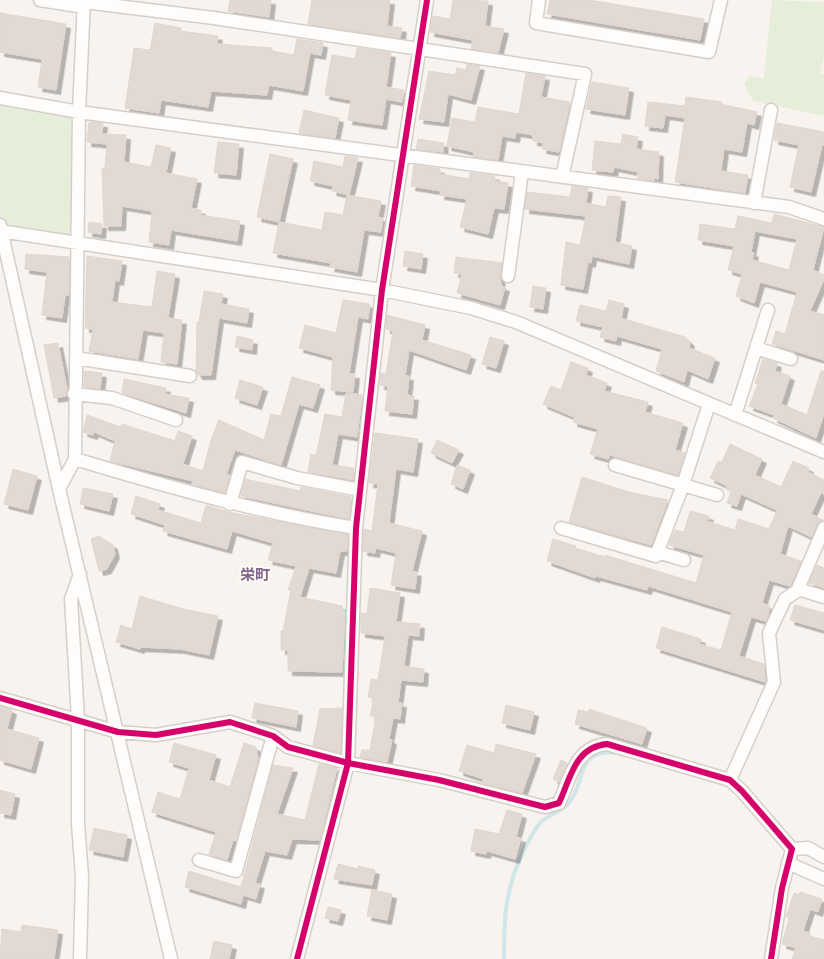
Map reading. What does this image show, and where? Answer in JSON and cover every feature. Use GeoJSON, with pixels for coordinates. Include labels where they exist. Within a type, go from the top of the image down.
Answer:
{"type":"FeatureCollection","features":[{"type":"Feature","properties":{"kind":"street"},"geometry":{"type":"LineString","coordinates":[[40,0],[84,3],[214,18],[585,74],[562,177]]}},
{"type":"Feature","properties":{"kind":"street"},"geometry":{"type":"LineString","coordinates":[[297,959],[348,763],[356,528],[382,290],[427,0]]}},
{"type":"Feature","properties":{"kind":"street"},"geometry":{"type":"LineString","coordinates":[[539,0],[536,23],[709,52],[721,0]]}},
{"type":"Feature","properties":{"kind":"street"},"geometry":{"type":"LineString","coordinates":[[59,489],[75,459],[74,394],[79,242],[79,112],[84,3]]}},
{"type":"Feature","properties":{"kind":"street"},"geometry":{"type":"LineString","coordinates":[[0,98],[79,112],[789,207],[824,219]]}},
{"type":"Feature","properties":{"kind":"street"},"geometry":{"type":"LineString","coordinates":[[754,202],[771,110]]}},
{"type":"Feature","properties":{"kind":"street"},"geometry":{"type":"LineString","coordinates":[[508,276],[522,172]]}},
{"type":"Feature","properties":{"kind":"street"},"geometry":{"type":"LineString","coordinates":[[171,959],[59,489],[1,229],[382,290],[471,308],[516,322],[824,452]]}},
{"type":"Feature","properties":{"kind":"street"},"geometry":{"type":"LineString","coordinates":[[735,415],[768,310]]}},
{"type":"Feature","properties":{"kind":"street"},"geometry":{"type":"LineString","coordinates":[[756,348],[791,359]]}},
{"type":"Feature","properties":{"kind":"street"},"geometry":{"type":"LineString","coordinates":[[76,358],[190,376]]}},
{"type":"Feature","properties":{"kind":"street"},"geometry":{"type":"LineString","coordinates":[[74,394],[112,398],[176,420]]}},
{"type":"Feature","properties":{"kind":"street"},"geometry":{"type":"LineString","coordinates":[[561,528],[656,556],[683,485],[710,404]]}},
{"type":"Feature","properties":{"kind":"street"},"geometry":{"type":"LineString","coordinates":[[75,459],[230,504],[291,518],[356,528]]}},
{"type":"Feature","properties":{"kind":"street"},"geometry":{"type":"LineString","coordinates":[[230,504],[242,462],[297,478],[360,490]]}},
{"type":"Feature","properties":{"kind":"street"},"geometry":{"type":"LineString","coordinates":[[615,465],[717,495]]}},
{"type":"Feature","properties":{"kind":"street"},"geometry":{"type":"LineString","coordinates":[[730,780],[774,682],[769,633],[785,599],[798,588],[824,528]]}},
{"type":"Feature","properties":{"kind":"street"},"geometry":{"type":"LineString","coordinates":[[657,552],[684,560]]}},
{"type":"Feature","properties":{"kind":"street"},"geometry":{"type":"LineString","coordinates":[[80,574],[70,599],[78,720],[78,823],[82,877],[80,959]]}},
{"type":"Feature","properties":{"kind":"street"},"geometry":{"type":"LineString","coordinates":[[798,588],[824,597]]}},
{"type":"Feature","properties":{"kind":"street"},"geometry":{"type":"LineString","coordinates":[[0,698],[118,732],[156,735],[230,722],[273,736],[288,746],[348,763],[439,780],[545,807],[559,803],[580,756],[593,745],[607,744],[730,780],[742,791],[792,849]]}},
{"type":"Feature","properties":{"kind":"street"},"geometry":{"type":"LineString","coordinates":[[199,860],[236,870],[273,736]]}},
{"type":"Feature","properties":{"kind":"street"},"geometry":{"type":"LineString","coordinates":[[792,849],[808,848],[824,857]]}},
{"type":"Feature","properties":{"kind":"street"},"geometry":{"type":"LineString","coordinates":[[771,959],[782,888],[792,849]]}},
{"type":"Feature","properties":{"kind":"street"},"geometry":{"type":"LineString","coordinates":[[788,863],[824,879]]}},
{"type":"Feature","properties":{"kind":"green space"},"geometry":{"type":"Polygon","coordinates":[[[772,0],[824,2],[824,55],[820,74],[824,75],[824,116],[753,101],[744,84],[749,76],[764,78],[772,0]]]}},
{"type":"Feature","properties":{"kind":"green space"},"geometry":{"type":"Polygon","coordinates":[[[0,98],[79,112],[79,242],[0,225],[0,98]]]}},
{"type":"Feature","properties":{"kind":"building"},"geometry":{"type":"Polygon","coordinates":[[[230,0],[271,0],[269,17],[228,11],[230,0]]]}},
{"type":"Feature","properties":{"kind":"building"},"geometry":{"type":"Polygon","coordinates":[[[312,0],[390,0],[387,26],[402,28],[400,38],[308,24],[312,0]]]}},
{"type":"Feature","properties":{"kind":"building"},"geometry":{"type":"Polygon","coordinates":[[[453,0],[488,1],[485,26],[504,29],[498,53],[471,49],[473,40],[430,32],[433,16],[450,19],[453,0]]]}},
{"type":"Feature","properties":{"kind":"building"},"geometry":{"type":"Polygon","coordinates":[[[550,0],[589,0],[704,19],[700,40],[547,14],[550,0]]]}},
{"type":"Feature","properties":{"kind":"building"},"geometry":{"type":"Polygon","coordinates":[[[0,13],[66,24],[56,90],[38,87],[42,59],[0,52],[0,13]]]}},
{"type":"Feature","properties":{"kind":"building"},"geometry":{"type":"Polygon","coordinates":[[[155,23],[181,28],[180,31],[218,36],[217,44],[272,48],[272,51],[294,55],[297,39],[323,43],[321,55],[310,53],[303,91],[269,85],[267,95],[211,91],[208,107],[161,100],[159,113],[125,108],[134,48],[150,50],[155,23]]]}},
{"type":"Feature","properties":{"kind":"building"},"geometry":{"type":"Polygon","coordinates":[[[357,48],[391,53],[386,87],[404,90],[402,102],[386,99],[382,125],[348,120],[351,100],[325,95],[332,55],[355,59],[357,48]]]}},
{"type":"Feature","properties":{"kind":"building"},"geometry":{"type":"Polygon","coordinates":[[[467,64],[480,66],[471,100],[448,94],[444,122],[419,119],[429,71],[455,75],[457,68],[466,70],[467,64]]]}},
{"type":"Feature","properties":{"kind":"building"},"geometry":{"type":"Polygon","coordinates":[[[526,73],[545,76],[541,97],[570,102],[559,152],[542,149],[543,143],[533,141],[533,135],[516,132],[515,138],[502,136],[498,160],[473,157],[474,152],[447,146],[452,118],[475,122],[478,107],[519,114],[526,73]]]}},
{"type":"Feature","properties":{"kind":"building"},"geometry":{"type":"Polygon","coordinates":[[[592,82],[629,88],[625,115],[586,109],[592,82]]]}},
{"type":"Feature","properties":{"kind":"building"},"geometry":{"type":"Polygon","coordinates":[[[686,97],[722,102],[721,104],[757,112],[754,125],[747,123],[742,152],[724,149],[721,171],[748,175],[745,193],[675,182],[685,118],[665,115],[663,128],[645,126],[648,102],[685,106],[686,97]]]}},
{"type":"Feature","properties":{"kind":"building"},"geometry":{"type":"Polygon","coordinates":[[[304,110],[339,118],[335,138],[299,133],[304,110]]]}},
{"type":"Feature","properties":{"kind":"building"},"geometry":{"type":"Polygon","coordinates":[[[89,122],[103,123],[102,134],[126,135],[124,162],[151,167],[156,145],[171,148],[166,173],[197,179],[191,208],[201,210],[200,215],[240,221],[237,241],[171,230],[169,245],[149,242],[152,211],[122,206],[121,226],[104,226],[102,168],[105,168],[107,144],[87,142],[89,122]]]}},
{"type":"Feature","properties":{"kind":"building"},"geometry":{"type":"Polygon","coordinates":[[[777,123],[824,132],[824,145],[822,145],[811,192],[790,187],[799,145],[774,140],[777,123]]]}},
{"type":"Feature","properties":{"kind":"building"},"geometry":{"type":"Polygon","coordinates":[[[623,134],[638,137],[636,149],[659,152],[658,179],[655,178],[654,181],[637,178],[638,172],[614,167],[613,172],[592,170],[595,141],[621,144],[623,134]]]}},
{"type":"Feature","properties":{"kind":"building"},"geometry":{"type":"Polygon","coordinates":[[[418,139],[444,143],[443,152],[416,149],[418,139]]]}},
{"type":"Feature","properties":{"kind":"building"},"geometry":{"type":"Polygon","coordinates":[[[218,142],[239,144],[236,175],[214,173],[218,142]]]}},
{"type":"Feature","properties":{"kind":"building"},"geometry":{"type":"Polygon","coordinates":[[[270,154],[293,159],[279,222],[257,217],[270,154]]]}},
{"type":"Feature","properties":{"kind":"building"},"geometry":{"type":"Polygon","coordinates":[[[345,156],[358,158],[349,195],[332,191],[333,186],[310,181],[314,161],[343,167],[345,156]]]}},
{"type":"Feature","properties":{"kind":"building"},"geometry":{"type":"Polygon","coordinates":[[[414,165],[440,169],[440,174],[469,179],[470,173],[495,176],[494,181],[508,183],[504,209],[494,208],[488,234],[460,227],[467,199],[440,195],[441,191],[411,186],[414,165]]]}},
{"type":"Feature","properties":{"kind":"building"},"geometry":{"type":"Polygon","coordinates":[[[572,186],[588,188],[586,203],[606,207],[608,196],[621,197],[615,242],[632,246],[629,264],[592,256],[591,263],[588,262],[583,289],[561,285],[566,242],[580,245],[586,216],[525,209],[527,192],[570,197],[572,186]]]}},
{"type":"Feature","properties":{"kind":"building"},"geometry":{"type":"Polygon","coordinates":[[[347,195],[381,201],[378,217],[383,218],[381,232],[364,230],[357,272],[330,267],[331,263],[273,253],[279,222],[322,230],[325,212],[343,215],[347,195]]]}},
{"type":"Feature","properties":{"kind":"building"},"geometry":{"type":"Polygon","coordinates":[[[774,214],[824,227],[813,270],[824,275],[824,279],[810,311],[824,315],[824,360],[772,344],[776,331],[785,334],[797,292],[760,282],[754,303],[736,296],[742,274],[728,270],[734,246],[698,240],[700,224],[735,229],[738,216],[772,223],[774,214]],[[755,231],[751,252],[754,253],[752,260],[789,270],[797,239],[755,231]]]}},
{"type":"Feature","properties":{"kind":"building"},"geometry":{"type":"Polygon","coordinates":[[[89,222],[102,224],[101,234],[88,232],[89,222]]]}},
{"type":"Feature","properties":{"kind":"building"},"geometry":{"type":"Polygon","coordinates":[[[405,251],[423,254],[421,269],[403,266],[405,251]]]}},
{"type":"Feature","properties":{"kind":"building"},"geometry":{"type":"Polygon","coordinates":[[[26,254],[69,257],[69,295],[65,295],[62,318],[42,315],[47,272],[25,269],[26,254]]]}},
{"type":"Feature","properties":{"kind":"building"},"geometry":{"type":"Polygon","coordinates":[[[87,256],[122,261],[119,281],[115,280],[112,302],[152,307],[157,271],[175,274],[168,318],[182,320],[177,364],[161,362],[164,333],[143,330],[138,359],[89,351],[93,329],[85,328],[87,256]]]}},
{"type":"Feature","properties":{"kind":"building"},"geometry":{"type":"Polygon","coordinates":[[[456,257],[502,263],[501,286],[505,287],[500,305],[457,293],[462,274],[454,273],[456,257]]]}},
{"type":"Feature","properties":{"kind":"building"},"geometry":{"type":"Polygon","coordinates":[[[533,286],[546,288],[543,309],[530,307],[533,286]]]}},
{"type":"Feature","properties":{"kind":"building"},"geometry":{"type":"Polygon","coordinates":[[[204,291],[223,294],[221,304],[249,309],[247,323],[219,318],[211,375],[198,375],[196,371],[197,322],[199,322],[204,291]]]}},
{"type":"Feature","properties":{"kind":"building"},"geometry":{"type":"Polygon","coordinates":[[[343,300],[370,304],[368,319],[358,317],[349,374],[355,374],[353,392],[331,390],[333,357],[299,348],[305,325],[336,333],[343,300]]]}},
{"type":"Feature","properties":{"kind":"building"},"geometry":{"type":"Polygon","coordinates":[[[609,300],[624,304],[621,318],[685,337],[690,342],[689,348],[715,358],[708,379],[687,370],[684,382],[656,371],[662,349],[617,336],[616,341],[600,337],[603,327],[576,321],[580,305],[606,311],[609,300]]]}},
{"type":"Feature","properties":{"kind":"building"},"geometry":{"type":"Polygon","coordinates":[[[387,315],[425,325],[422,340],[471,355],[466,370],[409,350],[405,376],[409,376],[407,395],[414,396],[412,414],[385,411],[388,386],[380,385],[381,373],[386,374],[393,331],[386,329],[387,315]]]}},
{"type":"Feature","properties":{"kind":"building"},"geometry":{"type":"Polygon","coordinates":[[[237,336],[253,340],[252,350],[235,347],[237,336]]]}},
{"type":"Feature","properties":{"kind":"building"},"geometry":{"type":"Polygon","coordinates":[[[490,337],[504,341],[496,368],[482,364],[490,337]]]}},
{"type":"Feature","properties":{"kind":"building"},"geometry":{"type":"Polygon","coordinates":[[[58,343],[67,389],[66,396],[54,398],[44,345],[58,343]]]}},
{"type":"Feature","properties":{"kind":"building"},"geometry":{"type":"Polygon","coordinates":[[[763,359],[777,363],[775,371],[790,376],[781,404],[807,415],[821,371],[824,371],[824,414],[816,438],[773,418],[774,415],[749,406],[758,384],[755,383],[763,359]]]}},
{"type":"Feature","properties":{"kind":"building"},"geometry":{"type":"Polygon","coordinates":[[[571,362],[588,368],[586,375],[607,383],[604,391],[648,402],[645,412],[683,423],[675,450],[685,453],[678,475],[610,455],[608,459],[590,454],[598,429],[573,422],[574,417],[543,404],[551,386],[561,390],[571,362]]]}},
{"type":"Feature","properties":{"kind":"building"},"geometry":{"type":"Polygon","coordinates":[[[84,371],[102,373],[100,389],[84,387],[84,371]]]}},
{"type":"Feature","properties":{"kind":"building"},"geometry":{"type":"Polygon","coordinates":[[[292,377],[320,385],[313,408],[299,404],[281,465],[235,450],[226,475],[230,475],[225,493],[192,484],[193,481],[110,461],[115,441],[94,432],[93,435],[83,432],[87,415],[121,427],[122,424],[175,441],[178,431],[192,436],[183,464],[203,471],[211,440],[219,420],[264,440],[271,414],[281,416],[292,377]]]}},
{"type":"Feature","properties":{"kind":"building"},"geometry":{"type":"Polygon","coordinates":[[[124,379],[166,388],[165,394],[189,398],[186,413],[122,393],[124,379]]]}},
{"type":"Feature","properties":{"kind":"building"},"geometry":{"type":"Polygon","coordinates":[[[240,380],[263,387],[257,405],[235,398],[240,380]]]}},
{"type":"Feature","properties":{"kind":"building"},"geometry":{"type":"Polygon","coordinates":[[[346,393],[362,395],[357,437],[338,434],[332,465],[354,468],[353,480],[308,472],[311,454],[316,455],[325,414],[342,417],[346,393]]]}},
{"type":"Feature","properties":{"kind":"building"},"geometry":{"type":"Polygon","coordinates":[[[375,433],[418,439],[413,472],[396,469],[389,523],[422,531],[412,571],[417,572],[415,589],[391,585],[396,553],[376,548],[375,553],[363,551],[364,529],[372,531],[378,484],[369,483],[375,433]]]}},
{"type":"Feature","properties":{"kind":"building"},"geometry":{"type":"Polygon","coordinates":[[[437,440],[459,450],[452,463],[431,453],[437,440]]]}},
{"type":"Feature","properties":{"kind":"building"},"geometry":{"type":"Polygon","coordinates":[[[730,444],[762,459],[755,475],[781,487],[793,461],[809,468],[808,472],[824,480],[824,494],[821,493],[811,514],[823,520],[817,524],[811,537],[788,526],[780,554],[801,561],[790,586],[769,580],[762,603],[770,606],[767,619],[766,621],[751,617],[739,656],[764,664],[765,682],[656,648],[662,627],[701,639],[699,644],[721,650],[732,612],[648,586],[647,590],[596,576],[595,578],[547,561],[553,539],[576,546],[575,548],[605,557],[605,555],[696,583],[704,555],[669,545],[675,530],[684,532],[690,511],[709,516],[707,521],[735,530],[738,519],[769,529],[777,510],[741,494],[737,506],[727,503],[731,492],[726,489],[727,486],[710,478],[718,461],[722,462],[730,444]]]}},
{"type":"Feature","properties":{"kind":"building"},"geometry":{"type":"Polygon","coordinates":[[[457,465],[470,470],[463,489],[451,484],[457,465]]]}},
{"type":"Feature","properties":{"kind":"building"},"geometry":{"type":"Polygon","coordinates":[[[13,469],[37,476],[28,510],[4,504],[13,469]]]}},
{"type":"Feature","properties":{"kind":"building"},"geometry":{"type":"Polygon","coordinates":[[[582,477],[629,492],[668,500],[651,545],[569,522],[582,477]]]}},
{"type":"Feature","properties":{"kind":"building"},"geometry":{"type":"Polygon","coordinates":[[[245,479],[300,491],[301,487],[351,497],[349,519],[241,496],[245,479]]]}},
{"type":"Feature","properties":{"kind":"building"},"geometry":{"type":"Polygon","coordinates":[[[83,488],[113,494],[109,511],[80,504],[83,488]]]}},
{"type":"Feature","properties":{"kind":"building"},"geometry":{"type":"Polygon","coordinates":[[[136,496],[160,504],[158,510],[201,523],[206,505],[228,512],[348,535],[347,551],[340,551],[336,573],[309,568],[300,597],[342,606],[342,611],[345,611],[342,672],[288,671],[288,650],[281,650],[281,631],[283,631],[291,590],[288,590],[296,566],[268,560],[273,543],[232,531],[227,549],[163,531],[165,525],[131,514],[136,496]]]}},
{"type":"Feature","properties":{"kind":"building"},"geometry":{"type":"Polygon","coordinates":[[[99,536],[113,545],[115,554],[107,569],[99,571],[91,539],[99,536]]]}},
{"type":"Feature","properties":{"kind":"building"},"geometry":{"type":"Polygon","coordinates":[[[817,565],[824,568],[824,588],[809,583],[817,565]]]}},
{"type":"Feature","properties":{"kind":"building"},"geometry":{"type":"Polygon","coordinates":[[[370,588],[400,593],[396,622],[420,624],[419,636],[408,635],[404,666],[424,669],[423,682],[401,680],[398,703],[402,703],[400,719],[393,718],[389,739],[392,740],[387,762],[360,757],[362,750],[370,750],[376,716],[370,716],[374,698],[368,697],[371,679],[378,680],[385,636],[361,633],[361,613],[367,614],[370,588]]]}},
{"type":"Feature","properties":{"kind":"building"},"geometry":{"type":"Polygon","coordinates":[[[140,596],[183,609],[218,616],[209,655],[180,649],[140,647],[140,649],[116,642],[121,625],[132,629],[140,596]]]}},
{"type":"Feature","properties":{"kind":"building"},"geometry":{"type":"Polygon","coordinates":[[[795,605],[824,613],[824,630],[790,620],[795,605]]]}},
{"type":"Feature","properties":{"kind":"building"},"geometry":{"type":"Polygon","coordinates":[[[255,703],[298,711],[296,727],[252,718],[255,703]]]}},
{"type":"Feature","properties":{"kind":"building"},"geometry":{"type":"Polygon","coordinates":[[[506,705],[534,712],[530,730],[502,723],[506,705]]]}},
{"type":"Feature","properties":{"kind":"building"},"geometry":{"type":"Polygon","coordinates":[[[0,706],[12,710],[7,729],[39,738],[31,769],[0,760],[0,706]]]}},
{"type":"Feature","properties":{"kind":"building"},"geometry":{"type":"Polygon","coordinates":[[[342,708],[340,753],[313,745],[320,709],[342,708]]]}},
{"type":"Feature","properties":{"kind":"building"},"geometry":{"type":"Polygon","coordinates":[[[589,709],[647,728],[642,744],[575,724],[578,710],[589,712],[589,709]]]}},
{"type":"Feature","properties":{"kind":"building"},"geometry":{"type":"Polygon","coordinates":[[[174,743],[216,755],[209,780],[230,787],[244,743],[256,747],[258,759],[236,841],[233,840],[227,860],[209,854],[216,832],[152,812],[158,792],[180,799],[189,768],[169,762],[174,743]]]}},
{"type":"Feature","properties":{"kind":"building"},"geometry":{"type":"Polygon","coordinates":[[[496,744],[536,754],[522,793],[482,783],[483,779],[459,771],[467,745],[494,753],[496,744]]]}},
{"type":"Feature","properties":{"kind":"building"},"geometry":{"type":"Polygon","coordinates":[[[561,760],[567,763],[559,782],[553,779],[561,760]]]}},
{"type":"Feature","properties":{"kind":"building"},"geometry":{"type":"Polygon","coordinates":[[[319,764],[337,768],[320,840],[292,839],[287,855],[265,851],[255,883],[260,884],[256,899],[243,895],[241,904],[185,887],[189,871],[241,887],[273,765],[293,768],[277,814],[305,820],[319,764]]]}},
{"type":"Feature","properties":{"kind":"building"},"geometry":{"type":"Polygon","coordinates":[[[0,790],[15,794],[11,815],[0,813],[0,790]]]}},
{"type":"Feature","properties":{"kind":"building"},"geometry":{"type":"Polygon","coordinates":[[[507,810],[522,814],[516,837],[521,838],[515,859],[487,851],[486,854],[471,851],[475,829],[499,834],[507,810]]]}},
{"type":"Feature","properties":{"kind":"building"},"geometry":{"type":"Polygon","coordinates":[[[94,828],[127,835],[123,857],[89,850],[94,828]]]}},
{"type":"Feature","properties":{"kind":"building"},"geometry":{"type":"Polygon","coordinates":[[[338,864],[358,869],[358,866],[375,870],[372,885],[334,879],[338,864]]]}},
{"type":"Feature","properties":{"kind":"building"},"geometry":{"type":"Polygon","coordinates":[[[372,890],[392,894],[387,920],[367,916],[372,890]]]}},
{"type":"Feature","properties":{"kind":"building"},"geometry":{"type":"Polygon","coordinates":[[[800,892],[822,899],[818,912],[810,909],[803,931],[810,933],[809,936],[824,940],[824,959],[792,959],[796,948],[782,944],[789,918],[786,917],[794,893],[799,895],[800,892]]]}},
{"type":"Feature","properties":{"kind":"building"},"geometry":{"type":"Polygon","coordinates":[[[328,907],[341,910],[338,921],[325,918],[328,907]]]}},
{"type":"Feature","properties":{"kind":"building"},"geometry":{"type":"Polygon","coordinates":[[[22,925],[58,930],[54,959],[0,959],[2,929],[21,932],[22,925]]]}},
{"type":"Feature","properties":{"kind":"building"},"geometry":{"type":"Polygon","coordinates":[[[214,941],[232,945],[229,959],[210,959],[214,941]]]}},
{"type":"Feature","properties":{"kind":"waterway"},"geometry":{"type":"LineString","coordinates":[[504,959],[504,929],[507,902],[518,862],[532,834],[541,822],[561,810],[574,796],[588,761],[594,756],[604,753],[619,753]]}},
{"type":"Feature","properties":{"kind":"cycle path"},"geometry":{"type":"LineString","coordinates":[[297,959],[348,763],[356,528],[382,290],[427,0]]}},
{"type":"Feature","properties":{"kind":"cycle path"},"geometry":{"type":"LineString","coordinates":[[0,698],[118,732],[156,735],[230,722],[273,736],[288,747],[348,763],[439,780],[545,807],[559,803],[571,774],[581,757],[596,746],[607,744],[730,780],[742,791],[792,849],[782,888],[771,959]]}},
{"type":"Feature","properties":{"kind":"district","name":"栄町"},"geometry":{"type":"Point","coordinates":[255,574]}}]}
